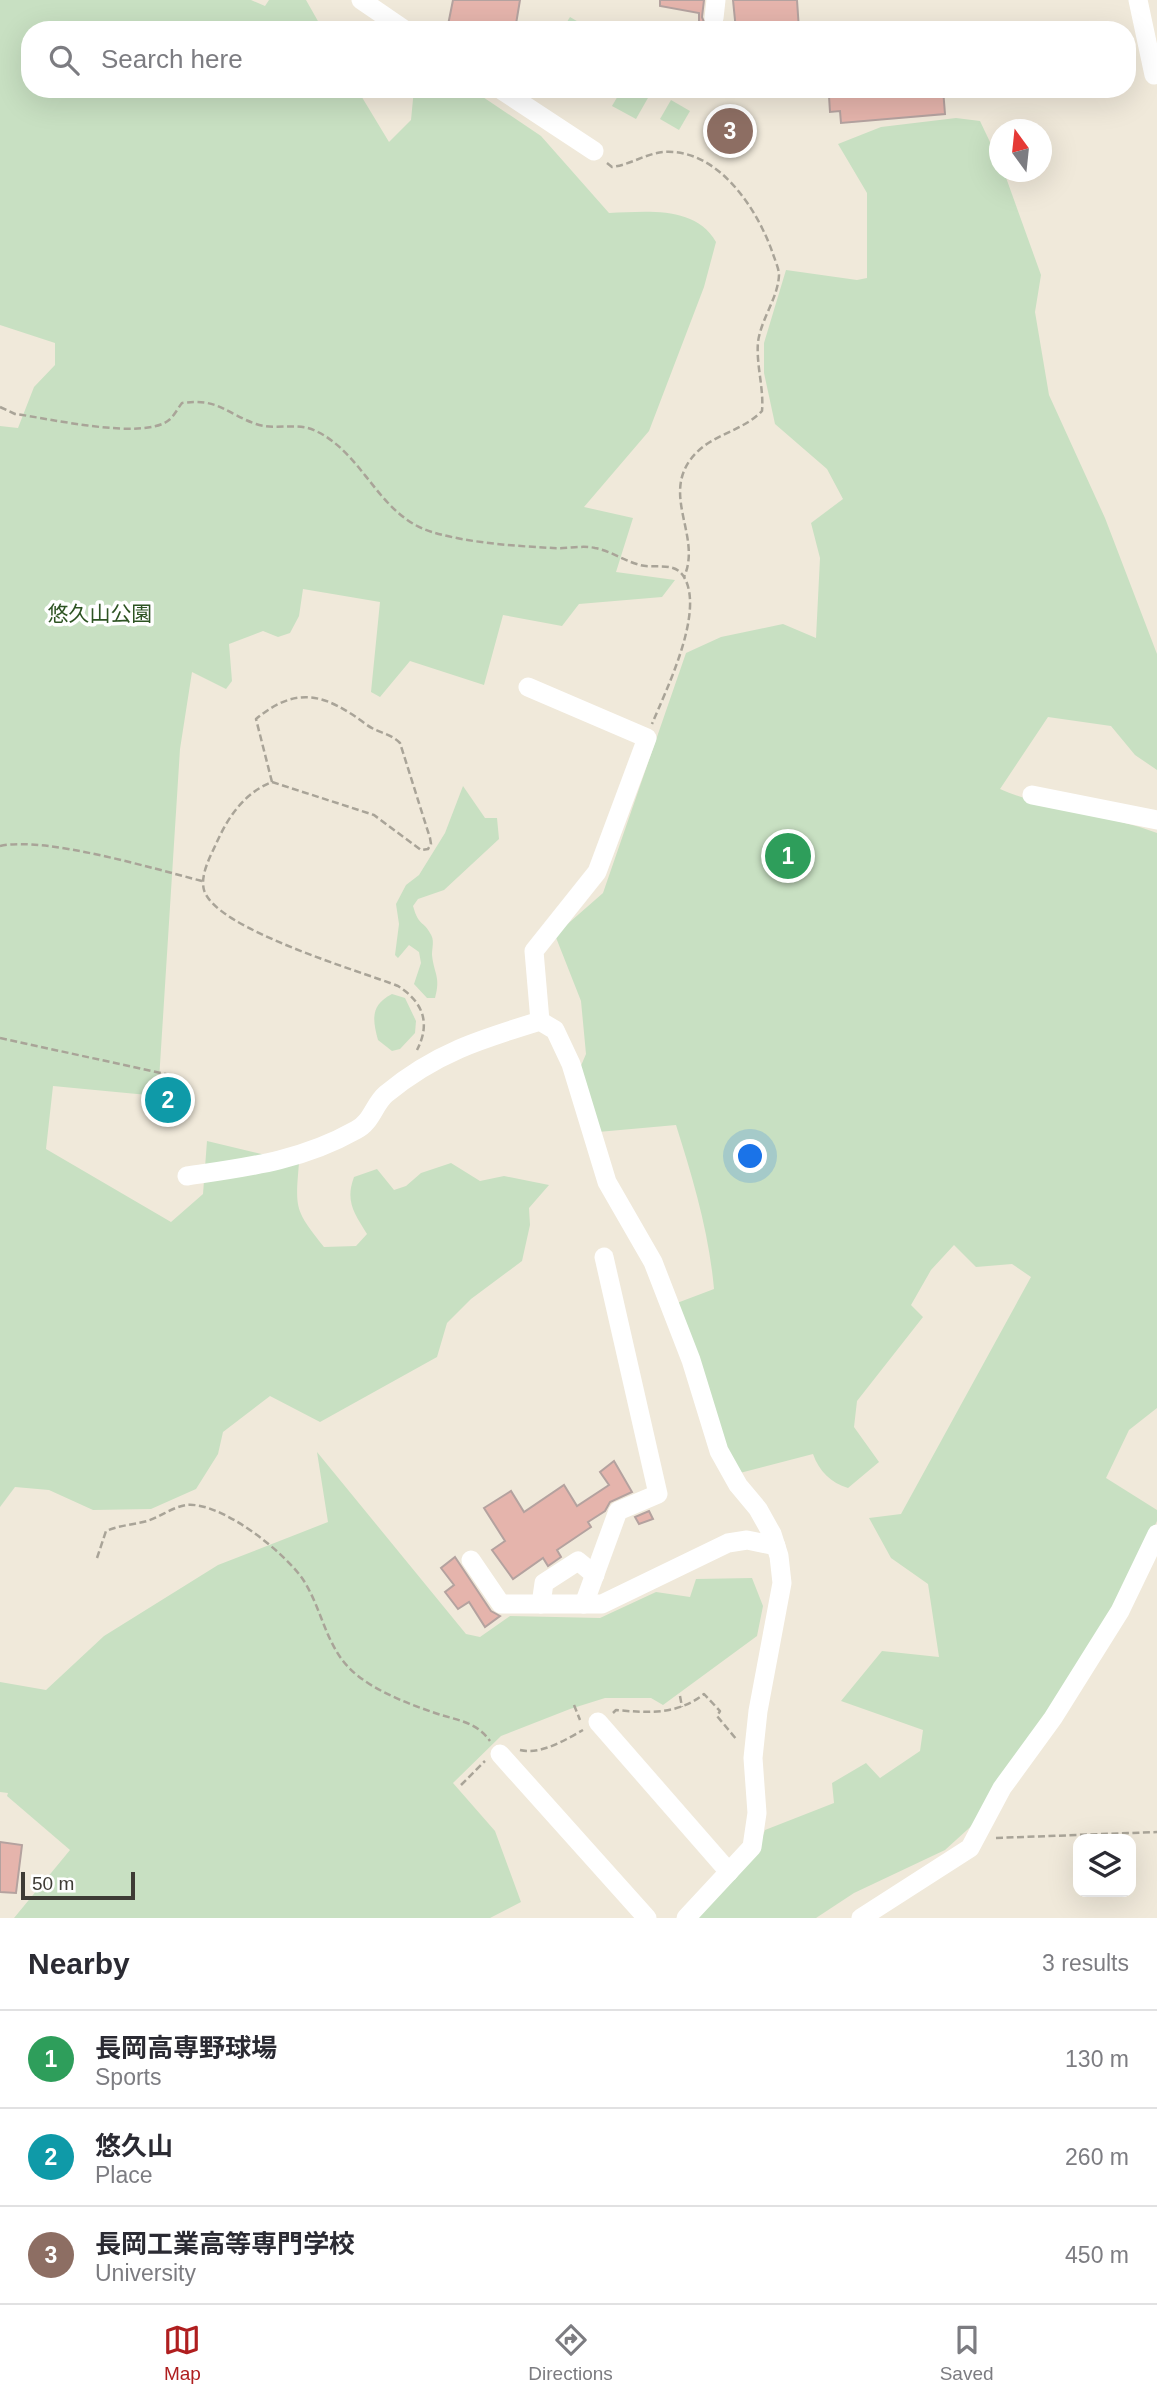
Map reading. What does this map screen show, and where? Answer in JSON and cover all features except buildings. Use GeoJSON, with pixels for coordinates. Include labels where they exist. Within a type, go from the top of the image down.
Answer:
{"type":"FeatureCollection","features":[{"type":"Feature","properties":{"kind":"street"},"geometry":{"type":"LineString","coordinates":[[361,0],[392,21]]}},
{"type":"Feature","properties":{"kind":"street"},"geometry":{"type":"LineString","coordinates":[[1138,0],[1154,75]]}},
{"type":"Feature","properties":{"kind":"street"},"geometry":{"type":"LineString","coordinates":[[514,98],[594,151]]}},
{"type":"Feature","properties":{"kind":"street"},"geometry":{"type":"LineString","coordinates":[[528,687],[646,738],[597,872],[534,951],[540,1021]]}},
{"type":"Feature","properties":{"kind":"street"},"geometry":{"type":"LineString","coordinates":[[1032,795],[1157,820]]}},
{"type":"Feature","properties":{"kind":"street"},"geometry":{"type":"LineString","coordinates":[[187,1176],[285,1161],[358,1129],[371,1118],[383,1096],[437,1058],[478,1040],[540,1021],[555,1030],[571,1064],[607,1182],[653,1262],[691,1360],[719,1451],[738,1485],[758,1509],[776,1546],[782,1583],[756,1735],[755,1829],[752,1847],[686,1918]]}},
{"type":"Feature","properties":{"kind":"street"},"geometry":{"type":"LineString","coordinates":[[593,1604],[595,1575],[618,1511],[658,1493],[604,1257]]}},
{"type":"Feature","properties":{"kind":"street"},"geometry":{"type":"LineString","coordinates":[[861,1918],[970,1848],[978,1838],[1002,1788],[1053,1718],[1120,1611],[1157,1534]]}},
{"type":"Feature","properties":{"kind":"street"},"geometry":{"type":"LineString","coordinates":[[471,1560],[502,1604],[593,1604],[727,1543],[747,1540],[776,1546]]}},
{"type":"Feature","properties":{"kind":"street"},"geometry":{"type":"LineString","coordinates":[[541,1604],[544,1583],[578,1561],[595,1575]]}},
{"type":"Feature","properties":{"kind":"street"},"geometry":{"type":"LineString","coordinates":[[592,1725],[729,1872]]}},
{"type":"Feature","properties":{"kind":"street"},"geometry":{"type":"LineString","coordinates":[[500,1754],[647,1918]]}},
{"type":"Feature","properties":{"kind":"path"},"geometry":{"type":"LineString","coordinates":[[594,151],[612,167],[625,165],[652,152],[676,152],[698,158],[721,174],[748,204],[764,230],[779,274],[758,339],[757,370],[762,411],[754,419],[697,452],[684,475],[678,496],[691,556],[684,577],[690,603],[682,649],[646,738]]}},
{"type":"Feature","properties":{"kind":"path"},"geometry":{"type":"LineString","coordinates":[[0,407],[15,414],[113,430],[152,427],[169,421],[182,403],[200,401],[220,404],[262,426],[304,426],[320,433],[357,464],[388,505],[422,529],[474,540],[554,549],[594,547],[640,565],[673,568],[684,577]]}},
{"type":"Feature","properties":{"kind":"path"},"geometry":{"type":"LineString","coordinates":[[272,782],[256,719],[276,702],[326,699],[349,709],[370,727],[392,735],[400,743],[431,844],[428,849],[421,850],[373,815],[272,782],[257,788],[225,824],[207,864],[203,881],[204,891],[211,902],[234,919],[266,936],[398,986],[411,995],[421,1006],[425,1023],[423,1039],[415,1053]]}},
{"type":"Feature","properties":{"kind":"path"},"geometry":{"type":"LineString","coordinates":[[0,846],[23,843],[66,850],[203,881]]}},
{"type":"Feature","properties":{"kind":"path"},"geometry":{"type":"LineString","coordinates":[[0,1038],[170,1075]]}},
{"type":"Feature","properties":{"kind":"path"},"geometry":{"type":"LineString","coordinates":[[97,1558],[106,1531],[119,1525],[148,1521],[187,1505],[222,1514],[283,1556],[303,1580],[338,1657],[358,1676],[382,1691],[426,1709],[463,1719],[487,1737],[500,1754]]}},
{"type":"Feature","properties":{"kind":"path"},"geometry":{"type":"LineString","coordinates":[[680,1696],[682,1707]]}},
{"type":"Feature","properties":{"kind":"path"},"geometry":{"type":"LineString","coordinates":[[573,1705],[592,1725]]}},
{"type":"Feature","properties":{"kind":"path"},"geometry":{"type":"LineString","coordinates":[[978,1838],[1157,1832]]}},
{"type":"Feature","properties":{"kind":"green space","name":"悠久山公園"},"geometry":{"type":"Polygon","coordinates":[[[0,0],[251,0],[265,6],[269,0],[306,0],[318,21],[21,21],[21,98],[362,98],[389,142],[411,120],[413,98],[484,98],[541,136],[609,213],[653,212],[682,216],[707,230],[716,242],[704,287],[649,431],[584,507],[633,518],[616,572],[675,580],[662,597],[579,604],[562,626],[503,615],[484,685],[410,661],[380,697],[371,692],[380,602],[303,589],[299,616],[290,633],[278,637],[263,631],[229,644],[232,681],[226,689],[192,672],[180,749],[158,1096],[53,1086],[46,1149],[171,1222],[203,1194],[207,1141],[299,1163],[299,1209],[307,1225],[324,1247],[356,1246],[367,1234],[352,1207],[351,1185],[354,1177],[377,1169],[394,1190],[406,1186],[421,1173],[451,1163],[480,1181],[504,1176],[549,1185],[529,1208],[530,1225],[522,1261],[471,1299],[447,1323],[437,1357],[320,1422],[270,1396],[223,1432],[218,1454],[196,1489],[151,1509],[93,1510],[49,1490],[15,1487],[0,1507],[0,426],[18,428],[34,387],[55,365],[55,343],[0,325],[0,0]]]}},
{"type":"Feature","properties":{"kind":"green space"},"geometry":{"type":"Polygon","coordinates":[[[617,98],[648,98],[636,119],[612,106],[617,98]]]}},
{"type":"Feature","properties":{"kind":"green space"},"geometry":{"type":"Polygon","coordinates":[[[671,100],[690,111],[679,130],[660,119],[671,100]]]}},
{"type":"Feature","properties":{"kind":"green space"},"geometry":{"type":"Polygon","coordinates":[[[956,118],[980,121],[989,140],[989,182],[1008,182],[1041,275],[1035,312],[1049,395],[1105,518],[1157,654],[1157,770],[1135,755],[1111,726],[1048,717],[1000,789],[1038,802],[1157,833],[1157,1408],[1129,1430],[1106,1478],[1157,1510],[1157,1521],[1115,1606],[978,1820],[945,1850],[854,1893],[816,1918],[698,1918],[758,1848],[765,1830],[834,1803],[832,1783],[866,1763],[880,1778],[920,1751],[923,1730],[841,1701],[882,1651],[939,1657],[928,1584],[891,1558],[869,1518],[901,1514],[1031,1277],[1012,1264],[976,1267],[954,1245],[931,1270],[911,1305],[923,1317],[857,1401],[854,1427],[879,1462],[848,1488],[826,1476],[813,1454],[736,1474],[677,1303],[714,1289],[704,1226],[676,1125],[598,1132],[580,1068],[586,1054],[581,1001],[555,935],[603,893],[686,653],[721,637],[783,624],[816,638],[820,558],[811,523],[843,499],[827,469],[775,424],[764,373],[764,343],[786,270],[857,280],[867,278],[867,193],[838,144],[881,127],[956,118]]]}},
{"type":"Feature","properties":{"kind":"green space"},"geometry":{"type":"Polygon","coordinates":[[[463,786],[485,818],[497,818],[499,839],[444,890],[418,899],[413,906],[433,941],[432,955],[437,985],[435,998],[427,998],[414,984],[421,963],[419,952],[409,945],[398,958],[395,955],[399,924],[396,904],[406,885],[419,875],[445,833],[463,786]]]}},
{"type":"Feature","properties":{"kind":"green space"},"geometry":{"type":"Polygon","coordinates":[[[392,994],[405,998],[416,1021],[415,1033],[400,1049],[392,1051],[378,1040],[374,1019],[380,1003],[392,994]]]}},
{"type":"Feature","properties":{"kind":"green space"},"geometry":{"type":"Polygon","coordinates":[[[317,1452],[466,1634],[480,1637],[510,1616],[600,1618],[656,1592],[690,1597],[696,1579],[752,1578],[763,1606],[757,1636],[663,1705],[651,1698],[605,1698],[501,1736],[453,1783],[495,1831],[521,1902],[490,1918],[14,1918],[70,1850],[7,1796],[8,1793],[0,1792],[0,1682],[46,1690],[104,1636],[218,1565],[328,1522],[317,1452]]]}},
{"type":"Feature","properties":{"kind":"place","name":"長岡工業高等専門学校"},"geometry":{"type":"Point","coordinates":[730,131]}},
{"type":"Feature","properties":{"kind":"place","name":"長岡高専野球場"},"geometry":{"type":"Point","coordinates":[788,856]}},
{"type":"Feature","properties":{"kind":"place","name":"悠久山"},"geometry":{"type":"Point","coordinates":[168,1100]}}]}
